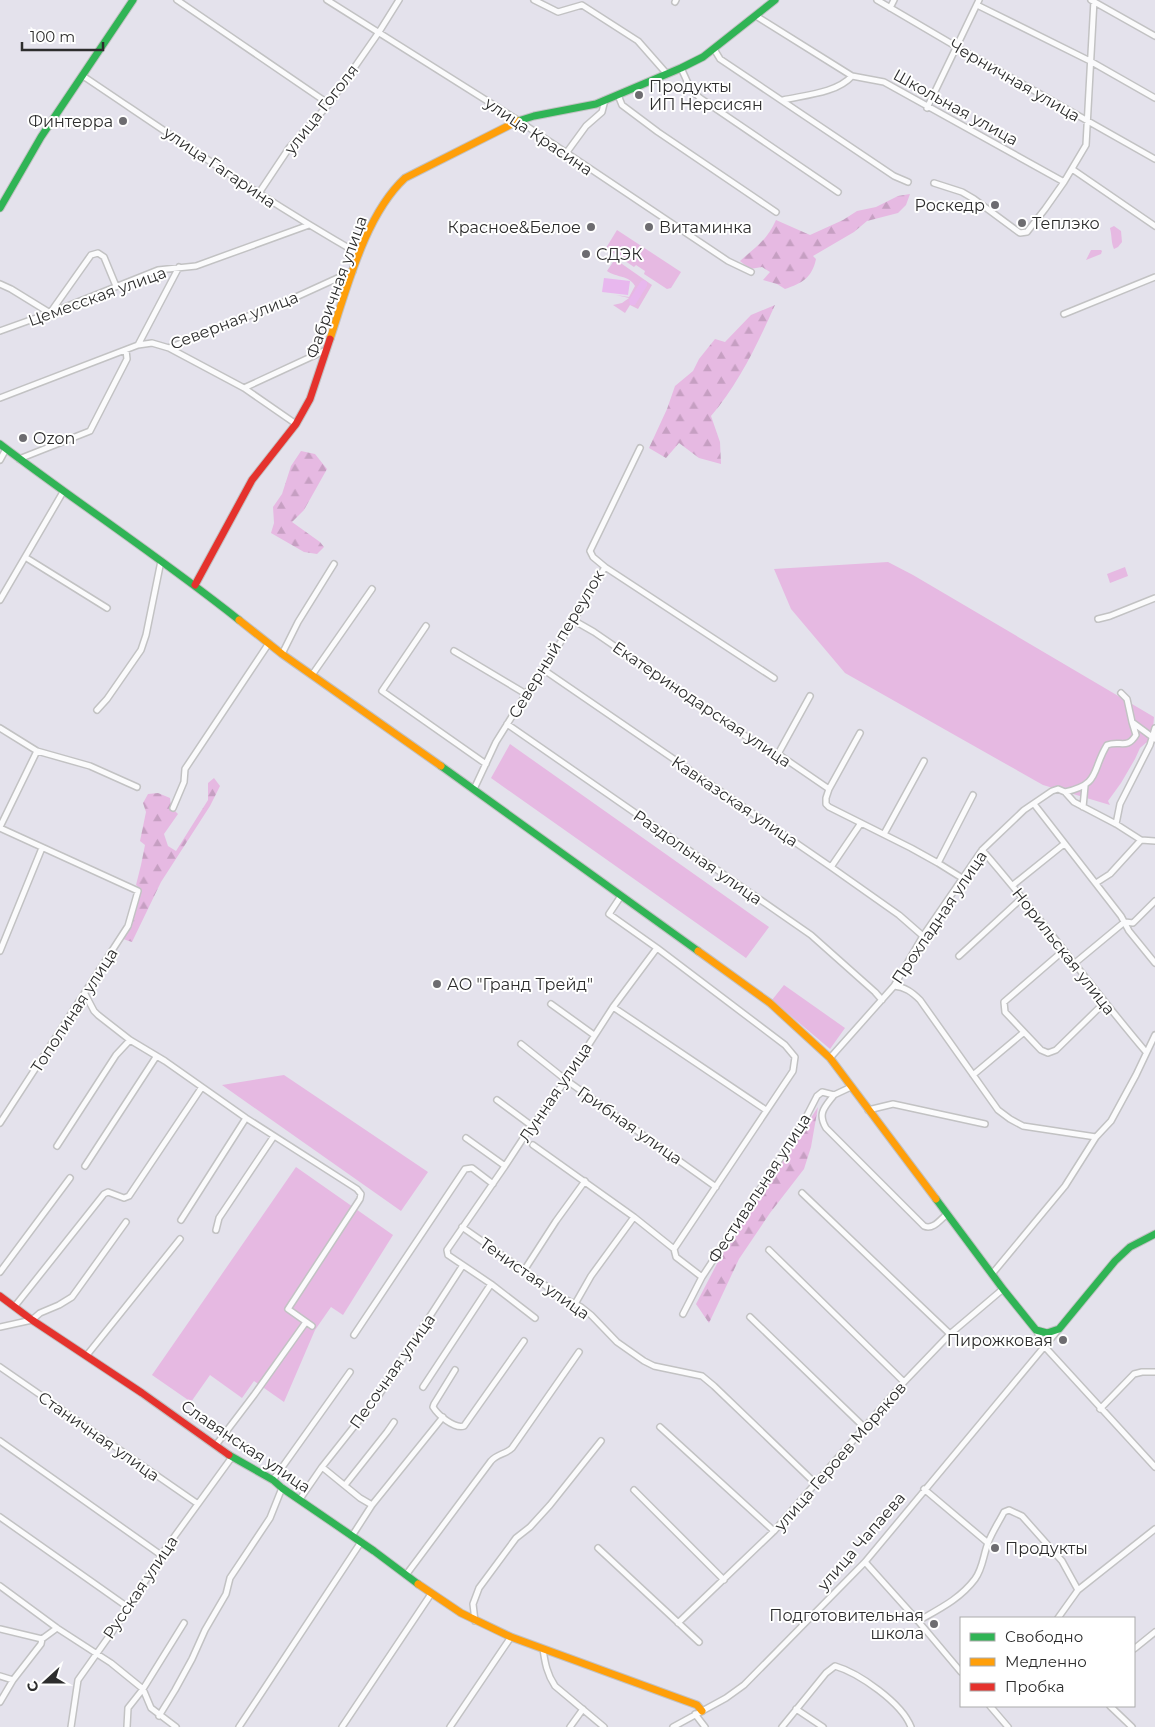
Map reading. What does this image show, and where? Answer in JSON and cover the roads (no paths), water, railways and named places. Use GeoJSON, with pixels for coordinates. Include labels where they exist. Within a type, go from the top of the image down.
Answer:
{"type":"FeatureCollection","features":[{"type":"Feature","properties":{"kind":"main road"},"geometry":{"type":"LineString","coordinates":[[0,208],[41,136],[133,0]]}},
{"type":"Feature","properties":{"kind":"main road"},"geometry":{"type":"LineString","coordinates":[[760,0],[771,3]]}},
{"type":"Feature","properties":{"kind":"main road","name":"Фабричная улица"},"geometry":{"type":"LineString","coordinates":[[195,586],[252,480],[296,424],[310,399],[359,254],[382,205],[393,189],[405,178],[519,121],[534,116],[596,104],[681,68],[714,49],[771,3]]}},
{"type":"Feature","properties":{"kind":"main road"},"geometry":{"type":"LineString","coordinates":[[3,447],[195,586],[282,654],[474,789],[770,1003],[830,1058],[1003,1290],[1036,1330],[1047,1333],[1059,1329]]}},
{"type":"Feature","properties":{"kind":"main road","name":"улица Чапаева"},"geometry":{"type":"LineString","coordinates":[[1059,1329],[1115,1261],[1130,1247],[1155,1234]]}},
{"type":"Feature","properties":{"kind":"main road","name":"Славянская улица"},"geometry":{"type":"LineString","coordinates":[[0,1296],[32,1320],[216,1444],[232,1457],[273,1480],[431,1594],[475,1620],[511,1637]]}},
{"type":"Feature","properties":{"kind":"main road"},"geometry":{"type":"LineString","coordinates":[[511,1637],[697,1705],[699,1713]]}},
{"type":"Feature","properties":{"kind":"street"},"geometry":{"type":"LineString","coordinates":[[177,0],[329,104]]}},
{"type":"Feature","properties":{"kind":"street","name":"улица Красина"},"geometry":{"type":"LineString","coordinates":[[327,0],[567,152],[588,169],[728,261],[751,272]]}},
{"type":"Feature","properties":{"kind":"street","name":"улица Гоголя"},"geometry":{"type":"LineString","coordinates":[[258,193],[289,148],[329,104],[399,0]]}},
{"type":"Feature","properties":{"kind":"street"},"geometry":{"type":"LineString","coordinates":[[534,0],[558,12],[582,5],[638,41],[667,74]]}},
{"type":"Feature","properties":{"kind":"street","name":"Черничная улица"},"geometry":{"type":"LineString","coordinates":[[877,0],[957,48],[1155,159]]}},
{"type":"Feature","properties":{"kind":"street"},"geometry":{"type":"LineString","coordinates":[[890,8],[894,0]]}},
{"type":"Feature","properties":{"kind":"street"},"geometry":{"type":"LineString","coordinates":[[934,184],[968,195],[1020,233],[1027,232],[1064,182],[1086,145],[1093,0],[1155,36]]}},
{"type":"Feature","properties":{"kind":"street"},"geometry":{"type":"LineString","coordinates":[[927,108],[978,2],[1090,61],[1155,98]]}},
{"type":"Feature","properties":{"kind":"street","name":"Школьная улица"},"geometry":{"type":"LineString","coordinates":[[756,16],[852,76],[884,82],[927,108],[968,128],[1064,182]]}},
{"type":"Feature","properties":{"kind":"street"},"geometry":{"type":"LineString","coordinates":[[714,49],[720,58],[894,176],[908,182]]}},
{"type":"Feature","properties":{"kind":"street"},"geometry":{"type":"LineString","coordinates":[[681,68],[691,90],[700,98],[838,192]]}},
{"type":"Feature","properties":{"kind":"street","name":"улица Гагарина"},"geometry":{"type":"LineString","coordinates":[[83,76],[258,193],[308,225],[359,254]]}},
{"type":"Feature","properties":{"kind":"street"},"geometry":{"type":"LineString","coordinates":[[783,100],[837,88],[846,84],[852,76]]}},
{"type":"Feature","properties":{"kind":"street"},"geometry":{"type":"LineString","coordinates":[[618,95],[622,104],[658,132],[776,212]]}},
{"type":"Feature","properties":{"kind":"street"},"geometry":{"type":"LineString","coordinates":[[567,152],[586,126],[602,112],[605,100]]}},
{"type":"Feature","properties":{"kind":"street"},"geometry":{"type":"LineString","coordinates":[[1072,169],[1155,226]]}},
{"type":"Feature","properties":{"kind":"street","name":"Цемесская улица"},"geometry":{"type":"LineString","coordinates":[[0,331],[158,270],[196,266],[308,225]]}},
{"type":"Feature","properties":{"kind":"street"},"geometry":{"type":"LineString","coordinates":[[0,284],[50,313],[91,254],[98,253],[104,257],[116,286]]}},
{"type":"Feature","properties":{"kind":"street"},"geometry":{"type":"LineString","coordinates":[[138,345],[179,267]]}},
{"type":"Feature","properties":{"kind":"street","name":"Северная улица"},"geometry":{"type":"LineString","coordinates":[[0,398],[138,345],[152,343],[169,348],[296,297],[354,271]]}},
{"type":"Feature","properties":{"kind":"street"},"geometry":{"type":"LineString","coordinates":[[1064,314],[1155,277]]}},
{"type":"Feature","properties":{"kind":"street"},"geometry":{"type":"LineString","coordinates":[[169,348],[244,388],[296,424]]}},
{"type":"Feature","properties":{"kind":"street"},"geometry":{"type":"LineString","coordinates":[[19,459],[90,431],[127,359],[126,350]]}},
{"type":"Feature","properties":{"kind":"street"},"geometry":{"type":"LineString","coordinates":[[244,388],[326,350]]}},
{"type":"Feature","properties":{"kind":"street"},"geometry":{"type":"LineString","coordinates":[[0,460],[3,447]]}},
{"type":"Feature","properties":{"kind":"street","name":"Северный переулок"},"geometry":{"type":"LineString","coordinates":[[474,789],[496,742],[526,694],[544,670],[605,568],[593,557],[590,550],[640,448]]}},
{"type":"Feature","properties":{"kind":"street"},"geometry":{"type":"LineString","coordinates":[[0,600],[63,492]]}},
{"type":"Feature","properties":{"kind":"street"},"geometry":{"type":"LineString","coordinates":[[25,557],[107,608]]}},
{"type":"Feature","properties":{"kind":"street"},"geometry":{"type":"LineString","coordinates":[[98,710],[141,650],[146,636],[161,562]]}},
{"type":"Feature","properties":{"kind":"street"},"geometry":{"type":"LineString","coordinates":[[282,654],[298,622],[334,564]]}},
{"type":"Feature","properties":{"kind":"street"},"geometry":{"type":"LineString","coordinates":[[605,568],[774,678]]}},
{"type":"Feature","properties":{"kind":"street"},"geometry":{"type":"LineString","coordinates":[[312,675],[372,589]]}},
{"type":"Feature","properties":{"kind":"street"},"geometry":{"type":"LineString","coordinates":[[1098,618],[1110,616],[1155,598]]}},
{"type":"Feature","properties":{"kind":"street","name":"Екатеринодарская улица"},"geometry":{"type":"LineString","coordinates":[[573,620],[594,632],[766,750],[778,754],[829,789]]}},
{"type":"Feature","properties":{"kind":"street"},"geometry":{"type":"LineString","coordinates":[[426,626],[382,691],[486,764]]}},
{"type":"Feature","properties":{"kind":"street"},"geometry":{"type":"LineString","coordinates":[[174,808],[184,782],[185,769],[269,643]]}},
{"type":"Feature","properties":{"kind":"street"},"geometry":{"type":"LineString","coordinates":[[454,651],[526,694]]}},
{"type":"Feature","properties":{"kind":"street","name":"Кавказская улица"},"geometry":{"type":"LineString","coordinates":[[544,670],[831,867],[899,916],[923,936]]}},
{"type":"Feature","properties":{"kind":"street"},"geometry":{"type":"LineString","coordinates":[[1121,694],[1127,699],[1136,735]]}},
{"type":"Feature","properties":{"kind":"street"},"geometry":{"type":"LineString","coordinates":[[778,754],[810,696]]}},
{"type":"Feature","properties":{"kind":"street"},"geometry":{"type":"LineString","coordinates":[[1132,722],[1153,738]]}},
{"type":"Feature","properties":{"kind":"street","name":"Раздольная улица"},"geometry":{"type":"LineString","coordinates":[[507,724],[812,935],[882,1000]]}},
{"type":"Feature","properties":{"kind":"street"},"geometry":{"type":"LineString","coordinates":[[0,728],[38,751],[90,766],[137,787]]}},
{"type":"Feature","properties":{"kind":"street"},"geometry":{"type":"LineString","coordinates":[[1116,824],[1120,804],[1150,745],[1155,728]]}},
{"type":"Feature","properties":{"kind":"street"},"geometry":{"type":"LineString","coordinates":[[1143,731],[1126,744],[1112,743],[1107,745],[1093,779],[1085,786],[1064,792],[1074,802],[1116,824],[1141,840],[1155,842]]}},
{"type":"Feature","properties":{"kind":"street"},"geometry":{"type":"LineString","coordinates":[[860,733],[829,789],[825,802],[829,807],[938,862],[962,878]]}},
{"type":"Feature","properties":{"kind":"street"},"geometry":{"type":"LineString","coordinates":[[0,951],[42,848],[0,828],[38,751]]}},
{"type":"Feature","properties":{"kind":"street"},"geometry":{"type":"LineString","coordinates":[[884,834],[924,761]]}},
{"type":"Feature","properties":{"kind":"street"},"geometry":{"type":"LineString","coordinates":[[1083,807],[1085,786]]}},
{"type":"Feature","properties":{"kind":"street","name":"Прохладная улица"},"geometry":{"type":"LineString","coordinates":[[830,1058],[894,986],[923,936],[982,850],[1024,810],[1052,791],[1058,789],[1064,792]]}},
{"type":"Feature","properties":{"kind":"street"},"geometry":{"type":"LineString","coordinates":[[938,862],[973,795]]}},
{"type":"Feature","properties":{"kind":"street"},"geometry":{"type":"LineString","coordinates":[[1034,804],[1155,963]]}},
{"type":"Feature","properties":{"kind":"street"},"geometry":{"type":"LineString","coordinates":[[831,867],[861,823]]}},
{"type":"Feature","properties":{"kind":"street"},"geometry":{"type":"LineString","coordinates":[[1096,883],[1110,874],[1141,840]]}},
{"type":"Feature","properties":{"kind":"street"},"geometry":{"type":"LineString","coordinates":[[1013,885],[1064,844]]}},
{"type":"Feature","properties":{"kind":"street","name":"Тополиная улица"},"geometry":{"type":"LineString","coordinates":[[0,1123],[128,926],[138,892],[42,848]]}},
{"type":"Feature","properties":{"kind":"street","name":"Норильская улица"},"geometry":{"type":"LineString","coordinates":[[982,850],[1013,885],[1104,1003],[1146,1052]]}},
{"type":"Feature","properties":{"kind":"street"},"geometry":{"type":"LineString","coordinates":[[621,896],[609,914],[785,1045],[795,1057],[793,1071],[674,1249]]}},
{"type":"Feature","properties":{"kind":"street"},"geometry":{"type":"LineString","coordinates":[[959,956],[1022,898]]}},
{"type":"Feature","properties":{"kind":"street"},"geometry":{"type":"LineString","coordinates":[[1075,963],[1125,922],[1133,923],[1138,920],[1155,901]]}},
{"type":"Feature","properties":{"kind":"street","name":"Лунная улица"},"geometry":{"type":"LineString","coordinates":[[463,1265],[446,1253],[455,1238],[566,1080],[614,1006],[657,948]]}},
{"type":"Feature","properties":{"kind":"street"},"geometry":{"type":"LineString","coordinates":[[1063,951],[1004,1002],[1005,1012],[1023,1033],[1041,1050],[1048,1053],[1056,1050],[1104,1003]]}},
{"type":"Feature","properties":{"kind":"street"},"geometry":{"type":"LineString","coordinates":[[894,986],[901,986],[920,1000],[998,1110],[1010,1119],[1023,1126],[1096,1137]]}},
{"type":"Feature","properties":{"kind":"street"},"geometry":{"type":"LineString","coordinates":[[85,994],[98,1016],[130,1040],[246,1118],[357,1189],[361,1194],[360,1199],[288,1309],[312,1326]]}},
{"type":"Feature","properties":{"kind":"street"},"geometry":{"type":"LineString","coordinates":[[551,1004],[594,1035]]}},
{"type":"Feature","properties":{"kind":"street"},"geometry":{"type":"LineString","coordinates":[[614,1006],[766,1110]]}},
{"type":"Feature","properties":{"kind":"street"},"geometry":{"type":"LineString","coordinates":[[973,1075],[1023,1033]]}},
{"type":"Feature","properties":{"kind":"street"},"geometry":{"type":"LineString","coordinates":[[992,1274],[1065,1186],[1096,1137],[1111,1121],[1155,1035]]}},
{"type":"Feature","properties":{"kind":"street"},"geometry":{"type":"LineString","coordinates":[[57,1146],[116,1055],[130,1040]]}},
{"type":"Feature","properties":{"kind":"street","name":"Грибная улица"},"geometry":{"type":"LineString","coordinates":[[521,1044],[566,1080],[716,1186]]}},
{"type":"Feature","properties":{"kind":"street"},"geometry":{"type":"LineString","coordinates":[[85,1166],[156,1057]]}},
{"type":"Feature","properties":{"kind":"street"},"geometry":{"type":"LineString","coordinates":[[15,1306],[104,1194],[108,1192],[124,1198],[129,1196],[202,1087]]}},
{"type":"Feature","properties":{"kind":"street","name":"Фестивальная улица"},"geometry":{"type":"LineString","coordinates":[[683,1314],[702,1277],[801,1127],[817,1096],[822,1092],[834,1095],[851,1087]]}},
{"type":"Feature","properties":{"kind":"street"},"geometry":{"type":"LineString","coordinates":[[834,1095],[825,1106],[822,1114],[822,1121],[826,1128],[924,1226],[932,1227],[947,1214]]}},
{"type":"Feature","properties":{"kind":"street"},"geometry":{"type":"LineString","coordinates":[[497,1100],[532,1126]]}},
{"type":"Feature","properties":{"kind":"street"},"geometry":{"type":"LineString","coordinates":[[868,1110],[892,1104],[985,1124]]}},
{"type":"Feature","properties":{"kind":"street"},"geometry":{"type":"LineString","coordinates":[[181,1220],[246,1118]]}},
{"type":"Feature","properties":{"kind":"street"},"geometry":{"type":"LineString","coordinates":[[216,1230],[219,1218],[274,1136]]}},
{"type":"Feature","properties":{"kind":"street"},"geometry":{"type":"LineString","coordinates":[[466,1138],[505,1166]]}},
{"type":"Feature","properties":{"kind":"street"},"geometry":{"type":"LineString","coordinates":[[533,1145],[634,1217],[674,1249],[676,1256],[702,1277]]}},
{"type":"Feature","properties":{"kind":"street"},"geometry":{"type":"LineString","coordinates":[[354,1335],[465,1168],[472,1168],[493,1184]]}},
{"type":"Feature","properties":{"kind":"street"},"geometry":{"type":"LineString","coordinates":[[0,1272],[70,1178]]}},
{"type":"Feature","properties":{"kind":"street"},"geometry":{"type":"LineString","coordinates":[[525,1269],[585,1181]]}},
{"type":"Feature","properties":{"kind":"street"},"geometry":{"type":"LineString","coordinates":[[802,1193],[950,1334]]}},
{"type":"Feature","properties":{"kind":"street"},"geometry":{"type":"LineString","coordinates":[[575,1304],[591,1276],[634,1217]]}},
{"type":"Feature","properties":{"kind":"street"},"geometry":{"type":"LineString","coordinates":[[0,1327],[32,1320],[40,1313],[72,1297],[126,1222]]}},
{"type":"Feature","properties":{"kind":"street","name":"Тенистая улица"},"geometry":{"type":"LineString","coordinates":[[462,1227],[525,1269],[563,1298],[591,1315],[617,1342],[644,1361],[654,1366],[702,1376],[816,1484]]}},
{"type":"Feature","properties":{"kind":"street"},"geometry":{"type":"LineString","coordinates":[[86,1355],[180,1239]]}},
{"type":"Feature","properties":{"kind":"street"},"geometry":{"type":"LineString","coordinates":[[768,1250],[904,1382]]}},
{"type":"Feature","properties":{"kind":"street"},"geometry":{"type":"LineString","coordinates":[[463,1265],[535,1318]]}},
{"type":"Feature","properties":{"kind":"street","name":"Песочная улица"},"geometry":{"type":"LineString","coordinates":[[300,1499],[322,1467],[379,1395],[463,1265]]}},
{"type":"Feature","properties":{"kind":"street"},"geometry":{"type":"LineString","coordinates":[[423,1386],[491,1284]]}},
{"type":"Feature","properties":{"kind":"street","name":"улица Героев Моряков"},"geometry":{"type":"LineString","coordinates":[[678,1623],[774,1531],[904,1382],[950,1334],[1003,1290]]}},
{"type":"Feature","properties":{"kind":"street"},"geometry":{"type":"LineString","coordinates":[[750,1318],[865,1428]]}},
{"type":"Feature","properties":{"kind":"street"},"geometry":{"type":"LineString","coordinates":[[216,1444],[306,1322]]}},
{"type":"Feature","properties":{"kind":"street","name":"улица Чапаева"},"geometry":{"type":"LineString","coordinates":[[673,1727],[744,1686],[865,1562],[1059,1329]]}},
{"type":"Feature","properties":{"kind":"street"},"geometry":{"type":"LineString","coordinates":[[1036,1330],[1045,1347],[1155,1467]]}},
{"type":"Feature","properties":{"kind":"street"},"geometry":{"type":"LineString","coordinates":[[454,1370],[434,1404],[435,1410],[460,1428],[464,1426],[524,1340]]}},
{"type":"Feature","properties":{"kind":"street"},"geometry":{"type":"LineString","coordinates":[[406,1575],[491,1461],[512,1448],[579,1352]]}},
{"type":"Feature","properties":{"kind":"street","name":"Станичная улица"},"geometry":{"type":"LineString","coordinates":[[0,1367],[198,1504]]}},
{"type":"Feature","properties":{"kind":"street"},"geometry":{"type":"LineString","coordinates":[[273,1480],[350,1372]]}},
{"type":"Feature","properties":{"kind":"street"},"geometry":{"type":"LineString","coordinates":[[1100,1409],[1134,1374],[1155,1372]]}},
{"type":"Feature","properties":{"kind":"street"},"geometry":{"type":"LineString","coordinates":[[352,1536],[372,1505],[443,1417]]}},
{"type":"Feature","properties":{"kind":"street"},"geometry":{"type":"LineString","coordinates":[[345,1485],[394,1422]]}},
{"type":"Feature","properties":{"kind":"street"},"geometry":{"type":"LineString","coordinates":[[660,1428],[774,1531]]}},
{"type":"Feature","properties":{"kind":"street"},"geometry":{"type":"LineString","coordinates":[[0,1441],[161,1555]]}},
{"type":"Feature","properties":{"kind":"street"},"geometry":{"type":"LineString","coordinates":[[475,1620],[473,1604],[479,1588],[516,1538],[530,1527],[550,1505],[601,1441]]}},
{"type":"Feature","properties":{"kind":"street","name":"Русская улица"},"geometry":{"type":"LineString","coordinates":[[71,1727],[78,1680],[95,1653],[129,1608],[161,1555],[232,1457]]}},
{"type":"Feature","properties":{"kind":"street"},"geometry":{"type":"LineString","coordinates":[[322,1467],[360,1498],[372,1505]]}},
{"type":"Feature","properties":{"kind":"street"},"geometry":{"type":"LineString","coordinates":[[159,1716],[226,1594],[230,1578],[270,1518],[282,1488]]}},
{"type":"Feature","properties":{"kind":"street"},"geometry":{"type":"LineString","coordinates":[[924,1489],[988,1543]]}},
{"type":"Feature","properties":{"kind":"street"},"geometry":{"type":"LineString","coordinates":[[634,1490],[724,1580]]}},
{"type":"Feature","properties":{"kind":"street"},"geometry":{"type":"LineString","coordinates":[[918,1620],[950,1603],[975,1579],[984,1563],[988,1543],[1004,1512],[1009,1510],[1022,1516],[1062,1561],[1078,1590]]}},
{"type":"Feature","properties":{"kind":"street"},"geometry":{"type":"LineString","coordinates":[[0,1517],[129,1608]]}},
{"type":"Feature","properties":{"kind":"street"},"geometry":{"type":"LineString","coordinates":[[1059,1617],[1078,1590],[1155,1529]]}},
{"type":"Feature","properties":{"kind":"street"},"geometry":{"type":"LineString","coordinates":[[239,1727],[361,1542]]}},
{"type":"Feature","properties":{"kind":"street"},"geometry":{"type":"LineString","coordinates":[[598,1548],[699,1642]]}},
{"type":"Feature","properties":{"kind":"street"},"geometry":{"type":"LineString","coordinates":[[865,1562],[918,1620],[960,1671]]}},
{"type":"Feature","properties":{"kind":"street"},"geometry":{"type":"LineString","coordinates":[[0,1586],[56,1628],[111,1663],[143,1689],[151,1708],[159,1716],[176,1727]]}},
{"type":"Feature","properties":{"kind":"street"},"geometry":{"type":"LineString","coordinates":[[342,1727],[431,1594]]}},
{"type":"Feature","properties":{"kind":"street"},"geometry":{"type":"LineString","coordinates":[[127,1727],[128,1708],[143,1689],[184,1624]]}},
{"type":"Feature","properties":{"kind":"street"},"geometry":{"type":"LineString","coordinates":[[0,1702],[13,1680],[41,1644],[42,1639],[56,1628]]}},
{"type":"Feature","properties":{"kind":"street"},"geometry":{"type":"LineString","coordinates":[[0,1629],[42,1639]]}},
{"type":"Feature","properties":{"kind":"street"},"geometry":{"type":"LineString","coordinates":[[1135,1648],[1155,1632]]}},
{"type":"Feature","properties":{"kind":"street"},"geometry":{"type":"LineString","coordinates":[[450,1727],[511,1637]]}},
{"type":"Feature","properties":{"kind":"street"},"geometry":{"type":"LineString","coordinates":[[543,1649],[549,1678],[555,1686],[604,1727]]}},
{"type":"Feature","properties":{"kind":"street"},"geometry":{"type":"LineString","coordinates":[[782,1727],[826,1673],[835,1666],[861,1679],[886,1697],[905,1715],[911,1727]]}},
{"type":"Feature","properties":{"kind":"street"},"geometry":{"type":"LineString","coordinates":[[0,1676],[13,1680]]}},
{"type":"Feature","properties":{"kind":"street"},"geometry":{"type":"LineString","coordinates":[[991,1707],[1008,1727]]}},
{"type":"Feature","properties":{"kind":"street"},"geometry":{"type":"LineString","coordinates":[[1111,1707],[1132,1727]]}},
{"type":"Feature","properties":{"kind":"street"},"geometry":{"type":"LineString","coordinates":[[570,1727],[582,1709]]}},
{"type":"Feature","properties":{"kind":"street"},"geometry":{"type":"LineString","coordinates":[[796,1709],[823,1727]]}},
{"type":"Feature","properties":{"kind":"street"},"geometry":{"type":"LineString","coordinates":[[699,1713],[705,1727]]}},
{"type":"Feature","properties":{"kind":"place","name":"Продукты ИП Нерсисян"},"geometry":{"type":"Point","coordinates":[639,95]}},
{"type":"Feature","properties":{"kind":"place","name":"Финтерра"},"geometry":{"type":"Point","coordinates":[123,121]}},
{"type":"Feature","properties":{"kind":"place","name":"Роскедр"},"geometry":{"type":"Point","coordinates":[995,205]}},
{"type":"Feature","properties":{"kind":"place","name":"Теплэко"},"geometry":{"type":"Point","coordinates":[1022,223]}},
{"type":"Feature","properties":{"kind":"place","name":"Красное&Белое"},"geometry":{"type":"Point","coordinates":[591,227]}},
{"type":"Feature","properties":{"kind":"place","name":"Витаминка"},"geometry":{"type":"Point","coordinates":[649,227]}},
{"type":"Feature","properties":{"kind":"place","name":"СДЭК"},"geometry":{"type":"Point","coordinates":[586,254]}},
{"type":"Feature","properties":{"kind":"place","name":"Ozon"},"geometry":{"type":"Point","coordinates":[23,438]}},
{"type":"Feature","properties":{"kind":"place","name":"АО \"Гранд Трейд\""},"geometry":{"type":"Point","coordinates":[437,984]}},
{"type":"Feature","properties":{"kind":"place","name":"Пирожковая"},"geometry":{"type":"Point","coordinates":[1063,1340]}},
{"type":"Feature","properties":{"kind":"place","name":"Продукты"},"geometry":{"type":"Point","coordinates":[995,1548]}},
{"type":"Feature","properties":{"kind":"place","name":"Подготовительная школа"},"geometry":{"type":"Point","coordinates":[934,1624]}}]}
